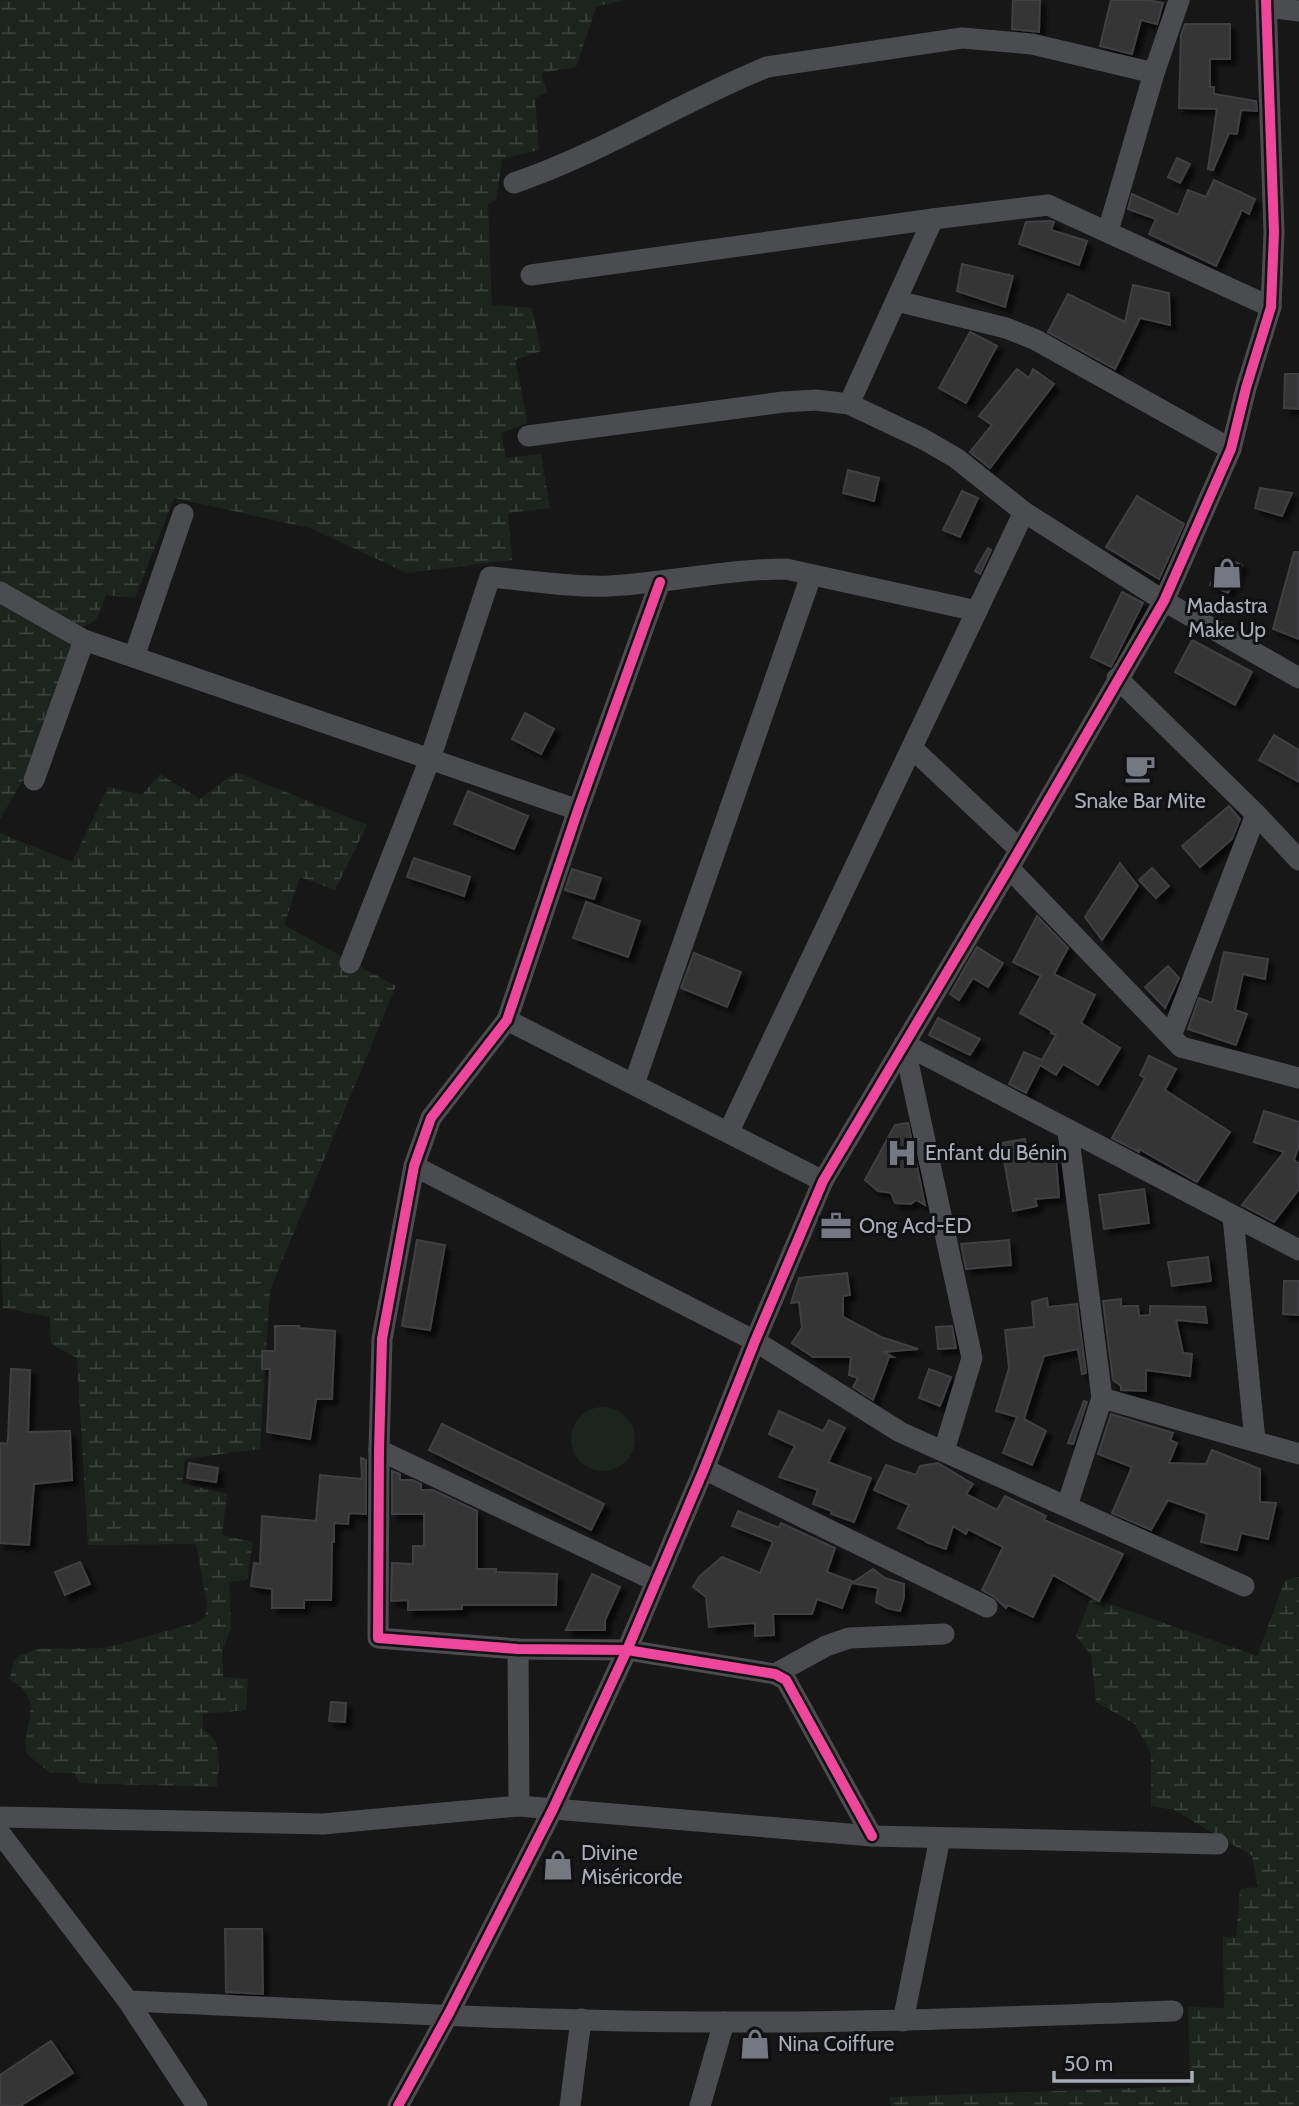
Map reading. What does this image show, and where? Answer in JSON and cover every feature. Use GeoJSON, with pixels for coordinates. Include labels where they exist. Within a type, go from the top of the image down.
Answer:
{"type":"FeatureCollection","features":[{"type":"Feature","properties":{"kind":"street"},"geometry":{"type":"LineString","coordinates":[[1108,231],[1154,73],[1179,0]]}},
{"type":"Feature","properties":{"kind":"street"},"geometry":{"type":"LineString","coordinates":[[398,2106],[449,2014],[553,1809],[627,1650],[823,1181],[1164,601],[1231,449],[1246,388],[1271,307],[1274,232],[1267,4],[1299,11]]}},
{"type":"Feature","properties":{"kind":"street"},"geometry":{"type":"LineString","coordinates":[[514,183],[561,166],[737,79],[767,67],[962,38],[1032,44],[1154,73]]}},
{"type":"Feature","properties":{"kind":"street"},"geometry":{"type":"LineString","coordinates":[[531,275],[1048,205],[1271,307]]}},
{"type":"Feature","properties":{"kind":"street"},"geometry":{"type":"LineString","coordinates":[[849,404],[933,219]]}},
{"type":"Feature","properties":{"kind":"street"},"geometry":{"type":"LineString","coordinates":[[897,301],[1006,328],[1036,340],[1231,449]]}},
{"type":"Feature","properties":{"kind":"street"},"geometry":{"type":"LineString","coordinates":[[528,436],[783,402],[816,400],[849,404],[956,458],[1024,512],[1164,601],[1299,678]]}},
{"type":"Feature","properties":{"kind":"street"},"geometry":{"type":"LineString","coordinates":[[729,1132],[1024,512]]}},
{"type":"Feature","properties":{"kind":"street"},"geometry":{"type":"LineString","coordinates":[[134,657],[183,514]]}},
{"type":"Feature","properties":{"kind":"street"},"geometry":{"type":"LineString","coordinates":[[349,963],[430,759],[490,576],[605,586],[660,582],[756,569],[786,569],[977,611]]}},
{"type":"Feature","properties":{"kind":"street"},"geometry":{"type":"LineString","coordinates":[[634,1084],[811,576]]}},
{"type":"Feature","properties":{"kind":"street"},"geometry":{"type":"LineString","coordinates":[[660,582],[578,810],[507,1020],[431,1118],[414,1166],[382,1339],[377,1638],[517,1649],[627,1650],[775,1674],[786,1680],[872,1836]]}},
{"type":"Feature","properties":{"kind":"street"},"geometry":{"type":"LineString","coordinates":[[0,592],[84,640],[578,810]]}},
{"type":"Feature","properties":{"kind":"street"},"geometry":{"type":"LineString","coordinates":[[34,780],[84,640]]}},
{"type":"Feature","properties":{"kind":"street"},"geometry":{"type":"LineString","coordinates":[[1117,678],[1256,814],[1299,860]]}},
{"type":"Feature","properties":{"kind":"street"},"geometry":{"type":"LineString","coordinates":[[912,748],[1181,1047],[1299,1078]]}},
{"type":"Feature","properties":{"kind":"street"},"geometry":{"type":"LineString","coordinates":[[1171,1037],[1256,814]]}},
{"type":"Feature","properties":{"kind":"street"},"geometry":{"type":"LineString","coordinates":[[507,1020],[823,1181]]}},
{"type":"Feature","properties":{"kind":"street"},"geometry":{"type":"LineString","coordinates":[[904,1044],[1299,1250]]}},
{"type":"Feature","properties":{"kind":"street"},"geometry":{"type":"LineString","coordinates":[[904,1044],[971,1358],[944,1451]]}},
{"type":"Feature","properties":{"kind":"street"},"geometry":{"type":"LineString","coordinates":[[1067,1507],[1102,1398],[1068,1131]]}},
{"type":"Feature","properties":{"kind":"street"},"geometry":{"type":"LineString","coordinates":[[414,1166],[755,1341],[900,1432],[1244,1586]]}},
{"type":"Feature","properties":{"kind":"street"},"geometry":{"type":"LineString","coordinates":[[1233,1217],[1255,1441]]}},
{"type":"Feature","properties":{"kind":"street"},"geometry":{"type":"LineString","coordinates":[[1102,1398],[1299,1454]]}},
{"type":"Feature","properties":{"kind":"street"},"geometry":{"type":"LineString","coordinates":[[379,1450],[656,1581]]}},
{"type":"Feature","properties":{"kind":"street"},"geometry":{"type":"LineString","coordinates":[[704,1469],[987,1607]]}},
{"type":"Feature","properties":{"kind":"street"},"geometry":{"type":"LineString","coordinates":[[775,1674],[826,1646],[849,1638],[944,1634]]}},
{"type":"Feature","properties":{"kind":"street"},"geometry":{"type":"LineString","coordinates":[[517,1649],[519,1806]]}},
{"type":"Feature","properties":{"kind":"street"},"geometry":{"type":"LineString","coordinates":[[0,1817],[323,1824],[519,1806],[872,1836],[1218,1844]]}},
{"type":"Feature","properties":{"kind":"street"},"geometry":{"type":"LineString","coordinates":[[0,1833],[128,2001],[197,2106]]}},
{"type":"Feature","properties":{"kind":"street"},"geometry":{"type":"LineString","coordinates":[[904,2021],[940,1838]]}},
{"type":"Feature","properties":{"kind":"street"},"geometry":{"type":"LineString","coordinates":[[128,2001],[724,2022],[904,2021],[1173,2011]]}},
{"type":"Feature","properties":{"kind":"street"},"geometry":{"type":"LineString","coordinates":[[570,2106],[581,2019]]}},
{"type":"Feature","properties":{"kind":"street"},"geometry":{"type":"LineString","coordinates":[[700,2106],[724,2022]]}},
{"type":"Feature","properties":{"kind":"green space"},"geometry":{"type":"Polygon","coordinates":[[[0,0],[623,0],[596,7],[576,67],[541,73],[547,92],[535,98],[539,150],[502,159],[496,200],[488,204],[492,305],[532,308],[541,351],[515,360],[528,423],[501,433],[506,458],[541,454],[550,508],[508,513],[512,560],[407,573],[310,528],[174,498],[135,598],[106,595],[96,620],[79,629],[23,780],[0,819],[0,0]]]}},
{"type":"Feature","properties":{"kind":"green space"},"geometry":{"type":"Polygon","coordinates":[[[236,772],[367,825],[335,890],[300,877],[284,925],[396,986],[270,1290],[260,1449],[185,1459],[182,1483],[227,1494],[222,1535],[253,1542],[247,1580],[229,1582],[231,1628],[222,1651],[223,1677],[248,1679],[246,1710],[203,1714],[203,1730],[215,1741],[219,1755],[217,1787],[79,1783],[75,1773],[51,1773],[28,1755],[26,1737],[30,1706],[22,1687],[10,1680],[13,1662],[21,1655],[37,1649],[105,1648],[196,1623],[205,1617],[207,1605],[196,1544],[88,1545],[77,1358],[51,1344],[50,1317],[3,1308],[0,1219],[0,833],[72,862],[108,787],[142,795],[160,774],[200,799],[236,772]]]}},
{"type":"Feature","properties":{"kind":"green space"},"geometry":{"type":"Polygon","coordinates":[[[603,1407],[621,1413],[629,1421],[635,1439],[629,1457],[621,1465],[603,1471],[585,1465],[577,1457],[571,1439],[577,1421],[585,1413],[603,1407]]]}},
{"type":"Feature","properties":{"kind":"green space"},"geometry":{"type":"Polygon","coordinates":[[[1299,1577],[1299,2106],[891,2106],[890,2097],[1190,2086],[1188,2007],[1224,2008],[1223,1937],[1236,1938],[1240,1889],[1258,1887],[1252,1856],[1174,1810],[1151,1806],[1151,1754],[1135,1724],[1096,1702],[1091,1655],[1076,1636],[1091,1597],[1257,1656],[1285,1580],[1299,1577]]]}},
{"type":"Feature","properties":{"kind":"building"},"geometry":{"type":"Polygon","coordinates":[[[1013,0],[1040,0],[1039,32],[1012,29],[1013,0]]]}},
{"type":"Feature","properties":{"kind":"building"},"geometry":{"type":"Polygon","coordinates":[[[1111,0],[1148,0],[1163,3],[1157,24],[1141,20],[1132,54],[1100,46],[1111,0]]]}},
{"type":"Feature","properties":{"kind":"building"},"geometry":{"type":"Polygon","coordinates":[[[1185,24],[1230,24],[1230,59],[1210,59],[1210,87],[1214,87],[1214,94],[1256,101],[1257,111],[1241,110],[1237,134],[1229,133],[1213,170],[1208,169],[1217,109],[1179,108],[1181,35],[1185,24]]]}},
{"type":"Feature","properties":{"kind":"building"},"geometry":{"type":"Polygon","coordinates":[[[1177,158],[1190,164],[1180,183],[1168,177],[1177,158]]]}},
{"type":"Feature","properties":{"kind":"building"},"geometry":{"type":"Polygon","coordinates":[[[1214,180],[1255,199],[1249,214],[1242,210],[1216,266],[1149,234],[1156,219],[1128,209],[1132,194],[1178,215],[1188,190],[1206,197],[1214,180]]]}},
{"type":"Feature","properties":{"kind":"building"},"geometry":{"type":"Polygon","coordinates":[[[1026,222],[1054,222],[1051,230],[1087,241],[1079,265],[1019,244],[1026,222]]]}},
{"type":"Feature","properties":{"kind":"building"},"geometry":{"type":"Polygon","coordinates":[[[962,264],[1013,276],[1005,307],[957,291],[962,264]]]}},
{"type":"Feature","properties":{"kind":"building"},"geometry":{"type":"Polygon","coordinates":[[[1133,285],[1169,293],[1170,325],[1140,318],[1115,369],[1048,332],[1068,294],[1125,322],[1133,285]]]}},
{"type":"Feature","properties":{"kind":"building"},"geometry":{"type":"Polygon","coordinates":[[[970,332],[997,346],[966,403],[939,388],[970,332]]]}},
{"type":"Feature","properties":{"kind":"building"},"geometry":{"type":"Polygon","coordinates":[[[1017,369],[1029,378],[1033,369],[1054,384],[990,468],[970,452],[992,425],[979,416],[1017,369]]]}},
{"type":"Feature","properties":{"kind":"building"},"geometry":{"type":"Polygon","coordinates":[[[1285,374],[1299,374],[1299,409],[1284,408],[1285,374]]]}},
{"type":"Feature","properties":{"kind":"building"},"geometry":{"type":"Polygon","coordinates":[[[848,470],[879,478],[874,501],[843,493],[848,470]]]}},
{"type":"Feature","properties":{"kind":"building"},"geometry":{"type":"Polygon","coordinates":[[[1260,488],[1292,493],[1282,516],[1255,508],[1260,488]]]}},
{"type":"Feature","properties":{"kind":"building"},"geometry":{"type":"Polygon","coordinates":[[[962,491],[978,498],[960,537],[943,530],[962,491]]]}},
{"type":"Feature","properties":{"kind":"building"},"geometry":{"type":"Polygon","coordinates":[[[1137,496],[1184,524],[1159,579],[1106,547],[1137,496]]]}},
{"type":"Feature","properties":{"kind":"building"},"geometry":{"type":"Polygon","coordinates":[[[988,548],[991,550],[980,574],[975,571],[988,548]]]}},
{"type":"Feature","properties":{"kind":"building"},"geometry":{"type":"Polygon","coordinates":[[[1294,552],[1299,552],[1299,639],[1273,629],[1294,552]]]}},
{"type":"Feature","properties":{"kind":"building"},"geometry":{"type":"Polygon","coordinates":[[[1223,557],[1242,565],[1228,593],[1210,585],[1223,557]]]}},
{"type":"Feature","properties":{"kind":"building"},"geometry":{"type":"Polygon","coordinates":[[[1122,592],[1143,603],[1111,667],[1091,657],[1122,592]]]}},
{"type":"Feature","properties":{"kind":"building"},"geometry":{"type":"Polygon","coordinates":[[[1192,640],[1252,672],[1235,705],[1175,672],[1192,640]]]}},
{"type":"Feature","properties":{"kind":"building"},"geometry":{"type":"Polygon","coordinates":[[[525,713],[554,729],[541,754],[512,739],[525,713]]]}},
{"type":"Feature","properties":{"kind":"building"},"geometry":{"type":"Polygon","coordinates":[[[1274,735],[1299,750],[1299,782],[1259,760],[1274,735]]]}},
{"type":"Feature","properties":{"kind":"building"},"geometry":{"type":"Polygon","coordinates":[[[468,791],[528,816],[514,849],[454,824],[468,791]]]}},
{"type":"Feature","properties":{"kind":"building"},"geometry":{"type":"Polygon","coordinates":[[[1229,806],[1240,819],[1232,839],[1200,867],[1182,846],[1229,806]]]}},
{"type":"Feature","properties":{"kind":"building"},"geometry":{"type":"Polygon","coordinates":[[[414,858],[470,877],[464,896],[407,877],[414,858]]]}},
{"type":"Feature","properties":{"kind":"building"},"geometry":{"type":"Polygon","coordinates":[[[1120,863],[1138,886],[1102,940],[1085,917],[1120,863]]]}},
{"type":"Feature","properties":{"kind":"building"},"geometry":{"type":"Polygon","coordinates":[[[1152,868],[1169,886],[1156,898],[1139,880],[1152,868]]]}},
{"type":"Feature","properties":{"kind":"building"},"geometry":{"type":"Polygon","coordinates":[[[572,869],[601,878],[594,899],[565,890],[572,869]]]}},
{"type":"Feature","properties":{"kind":"building"},"geometry":{"type":"Polygon","coordinates":[[[586,902],[640,921],[628,957],[573,938],[586,902]]]}},
{"type":"Feature","properties":{"kind":"building"},"geometry":{"type":"Polygon","coordinates":[[[1037,916],[1068,948],[1054,974],[1095,995],[1081,1023],[1120,1048],[1098,1085],[1063,1064],[1056,1075],[1040,1065],[1026,1093],[1009,1084],[1024,1052],[1042,1060],[1056,1035],[1020,1013],[1041,976],[1013,962],[1037,916]]]}},
{"type":"Feature","properties":{"kind":"building"},"geometry":{"type":"Polygon","coordinates":[[[977,947],[1003,963],[988,987],[973,978],[959,1000],[950,994],[977,947]]]}},
{"type":"Feature","properties":{"kind":"building"},"geometry":{"type":"Polygon","coordinates":[[[1224,952],[1268,959],[1265,979],[1243,974],[1235,1010],[1247,1014],[1236,1045],[1188,1029],[1199,998],[1212,1003],[1224,952]]]}},
{"type":"Feature","properties":{"kind":"building"},"geometry":{"type":"Polygon","coordinates":[[[694,953],[741,972],[727,1007],[681,988],[694,953]]]}},
{"type":"Feature","properties":{"kind":"building"},"geometry":{"type":"Polygon","coordinates":[[[1168,966],[1179,978],[1165,1008],[1145,987],[1168,966]]]}},
{"type":"Feature","properties":{"kind":"building"},"geometry":{"type":"Polygon","coordinates":[[[938,1018],[980,1039],[970,1055],[929,1035],[938,1018]]]}},
{"type":"Feature","properties":{"kind":"building"},"geometry":{"type":"Polygon","coordinates":[[[1149,1056],[1176,1069],[1165,1090],[1230,1132],[1197,1182],[1139,1149],[1139,1152],[1112,1138],[1145,1078],[1140,1075],[1149,1056]]]}},
{"type":"Feature","properties":{"kind":"building"},"geometry":{"type":"Polygon","coordinates":[[[1264,1111],[1299,1122],[1299,1145],[1294,1160],[1299,1164],[1299,1189],[1274,1222],[1242,1205],[1284,1152],[1254,1142],[1264,1111]]]}},
{"type":"Feature","properties":{"kind":"building","name":"Enfant du Bénin"},"geometry":{"type":"Polygon","coordinates":[[[908,1123],[925,1205],[916,1200],[911,1204],[895,1203],[891,1193],[878,1191],[865,1180],[895,1125],[908,1123]]]}},
{"type":"Feature","properties":{"kind":"building"},"geometry":{"type":"Polygon","coordinates":[[[1025,1139],[1028,1158],[1056,1156],[1059,1197],[1035,1199],[1037,1206],[1013,1211],[1001,1143],[1025,1139]]]}},
{"type":"Feature","properties":{"kind":"building"},"geometry":{"type":"Polygon","coordinates":[[[1144,1189],[1149,1223],[1104,1229],[1099,1195],[1144,1189]]]}},
{"type":"Feature","properties":{"kind":"building"},"geometry":{"type":"Polygon","coordinates":[[[417,1240],[445,1245],[430,1330],[402,1326],[417,1240]]]}},
{"type":"Feature","properties":{"kind":"building"},"geometry":{"type":"Polygon","coordinates":[[[1009,1240],[1011,1265],[966,1269],[961,1244],[1009,1240]]]}},
{"type":"Feature","properties":{"kind":"building"},"geometry":{"type":"Polygon","coordinates":[[[1208,1257],[1211,1281],[1172,1286],[1168,1262],[1208,1257]]]}},
{"type":"Feature","properties":{"kind":"building"},"geometry":{"type":"Polygon","coordinates":[[[847,1273],[850,1295],[843,1296],[843,1317],[881,1337],[918,1349],[884,1352],[893,1357],[889,1357],[873,1400],[853,1387],[858,1378],[849,1375],[851,1357],[813,1357],[792,1343],[802,1328],[799,1302],[791,1303],[799,1278],[847,1273]]]}},
{"type":"Feature","properties":{"kind":"building"},"geometry":{"type":"Polygon","coordinates":[[[1284,1281],[1299,1281],[1299,1315],[1283,1314],[1284,1281]]]}},
{"type":"Feature","properties":{"kind":"building"},"geometry":{"type":"Polygon","coordinates":[[[1047,1298],[1048,1307],[1077,1304],[1086,1373],[1082,1374],[1078,1349],[1044,1356],[1024,1419],[1046,1431],[1032,1465],[1003,1453],[1017,1417],[996,1411],[1009,1368],[1005,1330],[1034,1327],[1032,1302],[1047,1298]]]}},
{"type":"Feature","properties":{"kind":"building"},"geometry":{"type":"Polygon","coordinates":[[[1121,1299],[1121,1306],[1138,1306],[1139,1316],[1150,1315],[1150,1306],[1205,1307],[1207,1323],[1176,1320],[1183,1353],[1192,1354],[1190,1376],[1146,1370],[1146,1391],[1121,1390],[1121,1386],[1113,1380],[1103,1301],[1121,1299]]]}},
{"type":"Feature","properties":{"kind":"building"},"geometry":{"type":"Polygon","coordinates":[[[275,1326],[335,1331],[332,1399],[316,1399],[310,1439],[267,1432],[270,1369],[262,1369],[262,1351],[275,1351],[275,1326]]]}},
{"type":"Feature","properties":{"kind":"building"},"geometry":{"type":"Polygon","coordinates":[[[952,1326],[956,1348],[938,1349],[936,1327],[952,1326]]]}},
{"type":"Feature","properties":{"kind":"building"},"geometry":{"type":"Polygon","coordinates":[[[11,1369],[30,1370],[28,1432],[70,1431],[72,1480],[34,1484],[29,1545],[0,1543],[0,1443],[7,1444],[8,1439],[11,1369]]]}},
{"type":"Feature","properties":{"kind":"building"},"geometry":{"type":"Polygon","coordinates":[[[929,1369],[951,1377],[940,1406],[919,1398],[929,1369]]]}},
{"type":"Feature","properties":{"kind":"building"},"geometry":{"type":"Polygon","coordinates":[[[1084,1401],[1087,1402],[1073,1444],[1068,1443],[1084,1401]]]}},
{"type":"Feature","properties":{"kind":"building"},"geometry":{"type":"Polygon","coordinates":[[[779,1411],[823,1431],[829,1420],[845,1428],[828,1462],[871,1478],[854,1522],[813,1504],[818,1490],[779,1477],[795,1446],[769,1434],[779,1411]]]}},
{"type":"Feature","properties":{"kind":"building"},"geometry":{"type":"Polygon","coordinates":[[[1111,1414],[1173,1433],[1170,1440],[1177,1443],[1169,1463],[1206,1464],[1212,1450],[1260,1469],[1260,1502],[1276,1503],[1268,1539],[1241,1533],[1237,1550],[1201,1542],[1207,1514],[1168,1500],[1151,1530],[1112,1513],[1132,1467],[1098,1454],[1111,1414]]]}},
{"type":"Feature","properties":{"kind":"building"},"geometry":{"type":"Polygon","coordinates":[[[442,1424],[604,1504],[591,1530],[429,1450],[442,1424]]]}},
{"type":"Feature","properties":{"kind":"building"},"geometry":{"type":"Polygon","coordinates":[[[361,1458],[366,1460],[366,1514],[349,1513],[348,1524],[334,1523],[331,1600],[304,1600],[304,1608],[272,1608],[272,1589],[251,1586],[254,1563],[260,1564],[262,1516],[316,1521],[320,1475],[362,1479],[361,1458]]]}},
{"type":"Feature","properties":{"kind":"building"},"geometry":{"type":"Polygon","coordinates":[[[189,1463],[218,1468],[216,1482],[187,1478],[189,1463]]]}},
{"type":"Feature","properties":{"kind":"building"},"geometry":{"type":"Polygon","coordinates":[[[938,1463],[973,1484],[966,1494],[997,1510],[1005,1496],[1046,1516],[1044,1520],[1123,1554],[1099,1601],[1053,1575],[1033,1617],[1008,1605],[1006,1608],[982,1590],[1003,1547],[968,1529],[966,1534],[953,1526],[946,1549],[898,1528],[909,1505],[874,1490],[886,1465],[916,1475],[920,1466],[938,1463]]]}},
{"type":"Feature","properties":{"kind":"building"},"geometry":{"type":"Polygon","coordinates":[[[392,1471],[400,1474],[400,1480],[412,1480],[421,1484],[421,1490],[433,1490],[477,1511],[477,1569],[557,1574],[556,1605],[462,1605],[462,1609],[408,1610],[408,1600],[391,1601],[392,1563],[413,1564],[413,1546],[424,1546],[424,1514],[392,1514],[392,1471]]]}},
{"type":"Feature","properties":{"kind":"building"},"geometry":{"type":"Polygon","coordinates":[[[738,1511],[779,1528],[781,1523],[835,1548],[827,1572],[852,1581],[842,1608],[817,1599],[812,1614],[773,1614],[774,1635],[755,1636],[755,1623],[709,1627],[706,1597],[693,1587],[699,1577],[722,1557],[760,1573],[773,1542],[732,1526],[738,1511]]]}},
{"type":"Feature","properties":{"kind":"building"},"geometry":{"type":"Polygon","coordinates":[[[80,1562],[90,1584],[65,1595],[55,1572],[80,1562]]]}},
{"type":"Feature","properties":{"kind":"building"},"geometry":{"type":"Polygon","coordinates":[[[873,1569],[885,1578],[904,1584],[900,1611],[876,1602],[878,1588],[852,1583],[873,1569]]]}},
{"type":"Feature","properties":{"kind":"building"},"geometry":{"type":"Polygon","coordinates":[[[592,1574],[620,1587],[605,1620],[605,1630],[566,1630],[592,1574]]]}},
{"type":"Feature","properties":{"kind":"building"},"geometry":{"type":"Polygon","coordinates":[[[331,1702],[346,1703],[345,1722],[329,1721],[331,1702]]]}},
{"type":"Feature","properties":{"kind":"building"},"geometry":{"type":"Polygon","coordinates":[[[225,1929],[262,1929],[263,1994],[226,1992],[225,1929]]]}},
{"type":"Feature","properties":{"kind":"building"},"geometry":{"type":"Polygon","coordinates":[[[51,2041],[73,2073],[20,2106],[0,2106],[0,2075],[51,2041]]]}},
{"type":"Feature","properties":{"kind":"cycle path"},"geometry":{"type":"LineString","coordinates":[[398,2106],[449,2013],[553,1809],[627,1650],[823,1181],[1164,601],[1231,449],[1246,388],[1271,307],[1274,232],[1266,0]]}},
{"type":"Feature","properties":{"kind":"cycle path"},"geometry":{"type":"LineString","coordinates":[[660,582],[578,810],[507,1020],[431,1118],[414,1166],[382,1339],[378,1638],[518,1649],[627,1650],[775,1674],[786,1680],[872,1836]]}},
{"type":"Feature","properties":{"kind":"place","name":"Madastra Make Up"},"geometry":{"type":"Point","coordinates":[1227,573]}},
{"type":"Feature","properties":{"kind":"place","name":"Snake Bar Mite"},"geometry":{"type":"Point","coordinates":[1140,768]}},
{"type":"Feature","properties":{"kind":"place","name":"Enfant du Bénin"},"geometry":{"type":"Point","coordinates":[902,1153]}},
{"type":"Feature","properties":{"kind":"place","name":"Ong Acd-ED"},"geometry":{"type":"Point","coordinates":[836,1226]}},
{"type":"Feature","properties":{"kind":"place","name":"Divine Miséricorde"},"geometry":{"type":"Point","coordinates":[558,1865]}},
{"type":"Feature","properties":{"kind":"place","name":"Nina Coiffure"},"geometry":{"type":"Point","coordinates":[755,2044]}}]}
